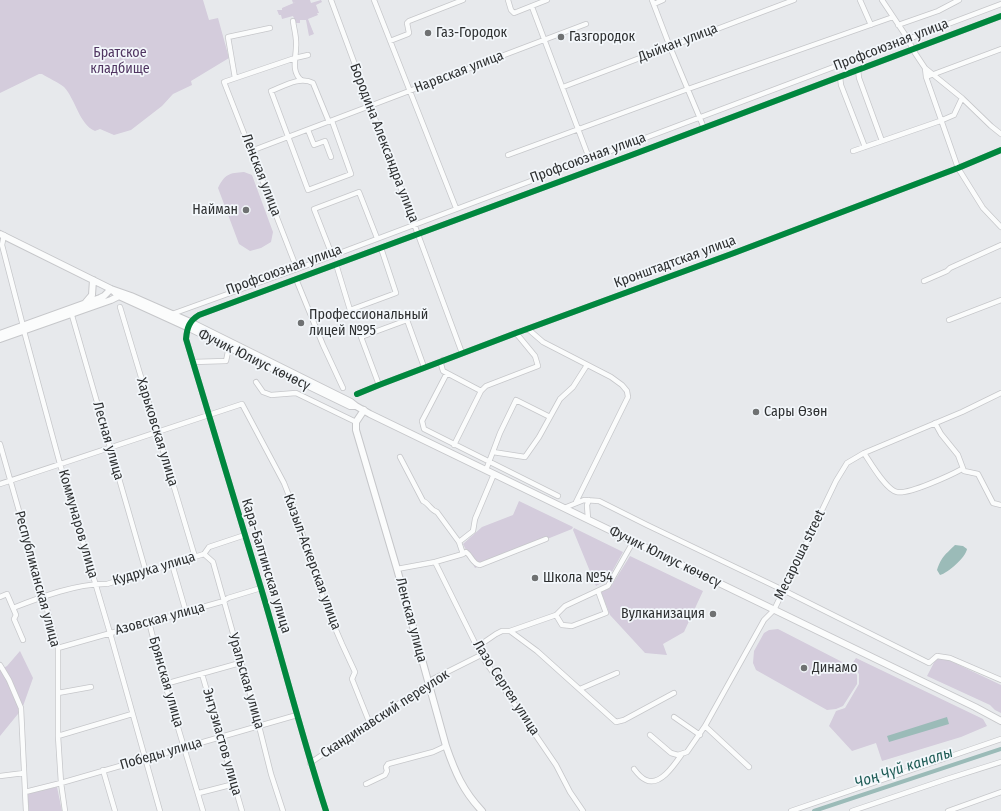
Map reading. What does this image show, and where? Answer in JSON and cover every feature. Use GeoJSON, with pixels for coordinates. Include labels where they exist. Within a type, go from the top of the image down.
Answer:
{"type":"FeatureCollection","features":[{"type":"Feature","properties":{"kind":"main road","name":"Фучик Юлиус көчөсү"},"geometry":{"type":"LineString","coordinates":[[2,234],[120,294],[351,402],[356,406],[494,474],[975,708]]}},
{"type":"Feature","properties":{"kind":"main road"},"geometry":{"type":"LineString","coordinates":[[84,304],[92,295],[94,280]]}},
{"type":"Feature","properties":{"kind":"main road"},"geometry":{"type":"LineString","coordinates":[[71,312],[84,304],[104,296],[111,289]]}},
{"type":"Feature","properties":{"kind":"main road","name":"Фучик Юлиус көчөсү"},"geometry":{"type":"LineString","coordinates":[[120,294],[172,314],[229,347],[350,406],[356,406]]}},
{"type":"Feature","properties":{"kind":"main road"},"geometry":{"type":"LineString","coordinates":[[0,334],[24,328],[120,294]]}},
{"type":"Feature","properties":{"kind":"main road"},"geometry":{"type":"LineString","coordinates":[[0,339],[24,328]]}},
{"type":"Feature","properties":{"kind":"main road"},"geometry":{"type":"LineString","coordinates":[[356,422],[364,410]]}},
{"type":"Feature","properties":{"kind":"main road","name":"Ленская улица"},"geometry":{"type":"LineString","coordinates":[[356,422],[356,430],[397,569],[446,746],[459,781],[482,811]]}},
{"type":"Feature","properties":{"kind":"main road"},"geometry":{"type":"LineString","coordinates":[[975,708],[1001,718]]}},
{"type":"Feature","properties":{"kind":"main road"},"geometry":{"type":"LineString","coordinates":[[975,708],[1001,721]]}},
{"type":"Feature","properties":{"kind":"street","name":"Бородина Александра улица"},"geometry":{"type":"LineString","coordinates":[[331,0],[462,353]]}},
{"type":"Feature","properties":{"kind":"street"},"geometry":{"type":"LineString","coordinates":[[374,0],[456,208]]}},
{"type":"Feature","properties":{"kind":"street"},"geometry":{"type":"LineString","coordinates":[[390,41],[409,33],[407,23],[409,21],[463,0]]}},
{"type":"Feature","properties":{"kind":"street"},"geometry":{"type":"LineString","coordinates":[[508,0],[513,13],[548,0]]}},
{"type":"Feature","properties":{"kind":"street"},"geometry":{"type":"LineString","coordinates":[[663,0],[653,2],[704,128]]}},
{"type":"Feature","properties":{"kind":"street","name":"Дыйкан улица"},"geometry":{"type":"LineString","coordinates":[[562,87],[794,0]]}},
{"type":"Feature","properties":{"kind":"street","name":"Профсоюзная улица"},"geometry":{"type":"LineString","coordinates":[[860,0],[871,25]]}},
{"type":"Feature","properties":{"kind":"street"},"geometry":{"type":"LineString","coordinates":[[882,0],[925,68],[962,98],[1001,134]]}},
{"type":"Feature","properties":{"kind":"street"},"geometry":{"type":"LineString","coordinates":[[898,25],[938,11],[959,0]]}},
{"type":"Feature","properties":{"kind":"street","name":"Профсоюзная улица"},"geometry":{"type":"LineString","coordinates":[[172,314],[1001,4]]}},
{"type":"Feature","properties":{"kind":"street"},"geometry":{"type":"LineString","coordinates":[[532,7],[589,158]]}},
{"type":"Feature","properties":{"kind":"street","name":"Профсоюзная улица"},"geometry":{"type":"LineString","coordinates":[[189,325],[193,318],[199,315],[1001,16]]}},
{"type":"Feature","properties":{"kind":"street","name":"Профсоюзная улица"},"geometry":{"type":"LineString","coordinates":[[508,155],[893,17]]}},
{"type":"Feature","properties":{"kind":"street"},"geometry":{"type":"LineString","coordinates":[[293,21],[296,42],[294,63],[296,74],[301,80]]}},
{"type":"Feature","properties":{"kind":"street","name":"Нарвская улица"},"geometry":{"type":"LineString","coordinates":[[252,151],[586,24]]}},
{"type":"Feature","properties":{"kind":"street"},"geometry":{"type":"LineString","coordinates":[[270,28],[228,37],[235,78],[308,55]]}},
{"type":"Feature","properties":{"kind":"street"},"geometry":{"type":"LineString","coordinates":[[926,77],[1001,49]]}},
{"type":"Feature","properties":{"kind":"street"},"geometry":{"type":"LineString","coordinates":[[925,68],[926,77],[940,121],[958,168],[983,208],[1001,227]]}},
{"type":"Feature","properties":{"kind":"street"},"geometry":{"type":"LineString","coordinates":[[858,70],[859,78],[882,141]]}},
{"type":"Feature","properties":{"kind":"street"},"geometry":{"type":"LineString","coordinates":[[840,77],[841,84],[865,147]]}},
{"type":"Feature","properties":{"kind":"street","name":"Ленская улица"},"geometry":{"type":"LineString","coordinates":[[235,78],[224,82],[297,268]]}},
{"type":"Feature","properties":{"kind":"street"},"geometry":{"type":"LineString","coordinates":[[301,80],[307,80],[313,83],[330,121],[351,174],[308,190],[271,91],[301,80]]}},
{"type":"Feature","properties":{"kind":"street"},"geometry":{"type":"LineString","coordinates":[[853,151],[954,115],[962,98]]}},
{"type":"Feature","properties":{"kind":"street"},"geometry":{"type":"LineString","coordinates":[[308,130],[314,145],[325,141],[331,157]]}},
{"type":"Feature","properties":{"kind":"street","name":"Кронштадтская улица"},"geometry":{"type":"LineString","coordinates":[[357,394],[424,367],[742,250],[958,168],[1001,150]]}},
{"type":"Feature","properties":{"kind":"street","name":"Профсоюзная улица"},"geometry":{"type":"LineString","coordinates":[[332,255],[314,209],[359,192],[377,238]]}},
{"type":"Feature","properties":{"kind":"street","name":"Коммунаров улица"},"geometry":{"type":"LineString","coordinates":[[2,234],[2,245],[60,464],[110,632],[160,811]]}},
{"type":"Feature","properties":{"kind":"street"},"geometry":{"type":"LineString","coordinates":[[924,281],[1001,245]]}},
{"type":"Feature","properties":{"kind":"street","name":"Профсоюзная улица"},"geometry":{"type":"LineString","coordinates":[[336,264],[350,310],[396,293],[381,248]]}},
{"type":"Feature","properties":{"kind":"street"},"geometry":{"type":"LineString","coordinates":[[296,279],[323,345],[343,388]]}},
{"type":"Feature","properties":{"kind":"street"},"geometry":{"type":"LineString","coordinates":[[949,320],[1001,300]]}},
{"type":"Feature","properties":{"kind":"street","name":"Харьковская улица"},"geometry":{"type":"LineString","coordinates":[[120,307],[195,557]]}},
{"type":"Feature","properties":{"kind":"street","name":"Лесная улица"},"geometry":{"type":"LineString","coordinates":[[71,312],[146,572]]}},
{"type":"Feature","properties":{"kind":"street"},"geometry":{"type":"LineString","coordinates":[[379,385],[361,337],[407,320],[424,367]]}},
{"type":"Feature","properties":{"kind":"street","name":"Кара-Балтинская улица"},"geometry":{"type":"LineString","coordinates":[[189,325],[186,339],[261,588],[310,763],[326,811]]}},
{"type":"Feature","properties":{"kind":"street"},"geometry":{"type":"LineString","coordinates":[[528,329],[543,342],[611,377],[622,385],[627,391],[628,397],[576,502]]}},
{"type":"Feature","properties":{"kind":"street"},"geometry":{"type":"LineString","coordinates":[[454,445],[481,391],[486,386],[538,366],[535,356],[516,333]]}},
{"type":"Feature","properties":{"kind":"street"},"geometry":{"type":"LineString","coordinates":[[193,362],[226,361],[229,347]]}},
{"type":"Feature","properties":{"kind":"street"},"geometry":{"type":"LineString","coordinates":[[443,360],[442,368],[447,373],[481,391]]}},
{"type":"Feature","properties":{"kind":"street"},"geometry":{"type":"LineString","coordinates":[[493,452],[525,457],[539,437],[560,399],[573,387],[587,365]]}},
{"type":"Feature","properties":{"kind":"street"},"geometry":{"type":"LineString","coordinates":[[447,373],[422,421],[424,429],[558,496]]}},
{"type":"Feature","properties":{"kind":"street"},"geometry":{"type":"LineString","coordinates":[[256,382],[263,392],[271,395],[296,393],[356,422]]}},
{"type":"Feature","properties":{"kind":"street","name":"Месароша street"},"geometry":{"type":"LineString","coordinates":[[634,769],[646,780],[651,781],[658,779],[669,772],[682,754],[687,752],[700,735],[764,620],[774,610],[836,481],[847,463],[864,453],[962,412],[1001,393]]}},
{"type":"Feature","properties":{"kind":"street"},"geometry":{"type":"LineString","coordinates":[[486,470],[500,433],[516,400],[550,417]]}},
{"type":"Feature","properties":{"kind":"street","name":"Кызыл-Аскерская улица"},"geometry":{"type":"LineString","coordinates":[[208,415],[242,404],[284,483],[326,607],[355,672],[352,679],[370,724]]}},
{"type":"Feature","properties":{"kind":"street"},"geometry":{"type":"LineString","coordinates":[[0,484],[208,415]]}},
{"type":"Feature","properties":{"kind":"street"},"geometry":{"type":"LineString","coordinates":[[936,423],[941,434],[958,455],[962,469],[967,472],[978,474],[993,503],[1001,505]]}},
{"type":"Feature","properties":{"kind":"street","name":"Республиканская улица"},"geometry":{"type":"LineString","coordinates":[[0,444],[58,648],[58,736],[61,783],[65,811]]}},
{"type":"Feature","properties":{"kind":"street"},"geometry":{"type":"LineString","coordinates":[[864,453],[876,473],[891,489],[896,492],[906,492],[946,478],[962,469]]}},
{"type":"Feature","properties":{"kind":"street"},"geometry":{"type":"LineString","coordinates":[[400,457],[423,501],[427,502],[434,511],[437,512],[459,542],[463,554]]}},
{"type":"Feature","properties":{"kind":"street"},"geometry":{"type":"LineString","coordinates":[[459,542],[473,531],[475,519],[494,474]]}},
{"type":"Feature","properties":{"kind":"street"},"geometry":{"type":"LineString","coordinates":[[588,520],[587,505],[589,500]]}},
{"type":"Feature","properties":{"kind":"street"},"geometry":{"type":"LineString","coordinates":[[564,508],[576,502],[589,500],[599,501],[929,663],[937,656],[950,658],[1001,680]]}},
{"type":"Feature","properties":{"kind":"street","name":"Кудрука улица"},"geometry":{"type":"LineString","coordinates":[[13,608],[43,596],[95,583],[107,584],[195,557],[204,554],[209,547],[245,535]]}},
{"type":"Feature","properties":{"kind":"street"},"geometry":{"type":"LineString","coordinates":[[397,569],[435,562],[466,552],[468,552],[473,561],[480,565],[546,538]]}},
{"type":"Feature","properties":{"kind":"street"},"geometry":{"type":"LineString","coordinates":[[477,647],[502,631],[510,631],[556,615],[565,606],[608,586],[633,542]]}},
{"type":"Feature","properties":{"kind":"street","name":"Уральская улица"},"geometry":{"type":"LineString","coordinates":[[204,554],[212,562],[224,601],[271,774],[283,811]]}},
{"type":"Feature","properties":{"kind":"street","name":"Лазо Сергея улица"},"geometry":{"type":"LineString","coordinates":[[435,562],[481,655],[556,765],[570,792],[583,811]]}},
{"type":"Feature","properties":{"kind":"street"},"geometry":{"type":"LineString","coordinates":[[172,564],[186,612]]}},
{"type":"Feature","properties":{"kind":"street","name":"Азовская улица"},"geometry":{"type":"LineString","coordinates":[[58,648],[110,632],[224,601],[228,598],[261,588]]}},
{"type":"Feature","properties":{"kind":"street"},"geometry":{"type":"LineString","coordinates":[[556,615],[562,625],[572,626],[606,613],[598,590]]}},
{"type":"Feature","properties":{"kind":"street","name":"Республиканская улица"},"geometry":{"type":"LineString","coordinates":[[0,597],[7,594],[16,615],[14,619],[23,640]]}},
{"type":"Feature","properties":{"kind":"street","name":"Брянская улица"},"geometry":{"type":"LineString","coordinates":[[149,622],[165,684],[204,811]]}},
{"type":"Feature","properties":{"kind":"street"},"geometry":{"type":"LineString","coordinates":[[510,631],[537,651],[616,722],[624,720],[674,693]]}},
{"type":"Feature","properties":{"kind":"street","name":"Скандинавский переулок"},"geometry":{"type":"LineString","coordinates":[[310,763],[370,724],[433,679],[481,655]]}},
{"type":"Feature","properties":{"kind":"street"},"geometry":{"type":"LineString","coordinates":[[165,684],[240,663]]}},
{"type":"Feature","properties":{"kind":"street"},"geometry":{"type":"LineString","coordinates":[[0,665],[9,680],[21,708],[26,811]]}},
{"type":"Feature","properties":{"kind":"street"},"geometry":{"type":"LineString","coordinates":[[580,689],[617,673]]}},
{"type":"Feature","properties":{"kind":"street","name":"Энтузиастов улица"},"geometry":{"type":"LineString","coordinates":[[202,674],[242,811]]}},
{"type":"Feature","properties":{"kind":"street"},"geometry":{"type":"LineString","coordinates":[[58,693],[91,687]]}},
{"type":"Feature","properties":{"kind":"street"},"geometry":{"type":"LineString","coordinates":[[58,736],[132,714]]}},
{"type":"Feature","properties":{"kind":"street","name":"Победы улица"},"geometry":{"type":"LineString","coordinates":[[25,792],[297,715]]}},
{"type":"Feature","properties":{"kind":"street"},"geometry":{"type":"LineString","coordinates":[[674,717],[700,735]]}},
{"type":"Feature","properties":{"kind":"street"},"geometry":{"type":"LineString","coordinates":[[705,726],[749,767]]}},
{"type":"Feature","properties":{"kind":"street"},"geometry":{"type":"LineString","coordinates":[[650,735],[671,753],[682,754]]}},
{"type":"Feature","properties":{"kind":"street"},"geometry":{"type":"LineString","coordinates":[[791,811],[1001,740]]}},
{"type":"Feature","properties":{"kind":"street"},"geometry":{"type":"LineString","coordinates":[[366,784],[385,775],[388,764],[433,752],[446,746]]}},
{"type":"Feature","properties":{"kind":"street"},"geometry":{"type":"LineString","coordinates":[[852,811],[1001,762]]}},
{"type":"Feature","properties":{"kind":"street"},"geometry":{"type":"LineString","coordinates":[[103,770],[116,811]]}},
{"type":"Feature","properties":{"kind":"street"},"geometry":{"type":"LineString","coordinates":[[0,776],[24,773]]}},
{"type":"Feature","properties":{"kind":"street"},"geometry":{"type":"LineString","coordinates":[[198,793],[234,784]]}},
{"type":"Feature","properties":{"kind":"street"},"geometry":{"type":"LineString","coordinates":[[948,811],[1001,792]]}},
{"type":"Feature","properties":{"kind":"green space","name":"Братское кладбище"},"geometry":{"type":"Polygon","coordinates":[[[0,0],[203,0],[209,20],[218,18],[229,58],[191,81],[192,85],[173,94],[162,106],[131,130],[114,135],[100,129],[95,131],[85,123],[72,98],[64,87],[42,74],[39,74],[0,93],[0,0]]]}},
{"type":"Feature","properties":{"kind":"green space"},"geometry":{"type":"Polygon","coordinates":[[[292,0],[310,0],[311,3],[321,0],[322,2],[316,5],[319,13],[317,13],[318,15],[308,19],[314,34],[309,36],[306,20],[300,20],[300,23],[296,23],[293,16],[282,19],[281,15],[279,15],[277,10],[282,10],[282,8],[296,2],[293,3],[292,0]]]}},
{"type":"Feature","properties":{"kind":"green space","name":"Найман"},"geometry":{"type":"Polygon","coordinates":[[[244,172],[252,175],[273,232],[271,242],[261,248],[250,251],[239,244],[218,188],[228,175],[244,172]]]}},
{"type":"Feature","properties":{"kind":"green space"},"geometry":{"type":"Polygon","coordinates":[[[519,501],[573,527],[572,529],[475,568],[463,544],[482,527],[513,515],[519,501]]]}},
{"type":"Feature","properties":{"kind":"green space"},"geometry":{"type":"Polygon","coordinates":[[[574,528],[623,552],[608,579],[596,586],[573,530],[574,528]]]}},
{"type":"Feature","properties":{"kind":"green space"},"geometry":{"type":"Polygon","coordinates":[[[630,556],[703,591],[684,632],[663,644],[667,655],[645,653],[610,615],[601,592],[610,588],[630,556]]]}},
{"type":"Feature","properties":{"kind":"green space","name":"Динамо"},"geometry":{"type":"Polygon","coordinates":[[[778,629],[850,666],[857,675],[857,684],[843,706],[836,709],[827,710],[756,670],[753,663],[754,651],[764,633],[769,630],[778,629]]]}},
{"type":"Feature","properties":{"kind":"green space"},"geometry":{"type":"Polygon","coordinates":[[[20,651],[33,678],[22,709],[0,736],[0,670],[7,666],[20,651]]]}},
{"type":"Feature","properties":{"kind":"green space"},"geometry":{"type":"Polygon","coordinates":[[[938,655],[1001,685],[1001,713],[990,705],[927,676],[938,655]]]}},
{"type":"Feature","properties":{"kind":"green space"},"geometry":{"type":"Polygon","coordinates":[[[856,658],[983,719],[987,726],[961,737],[882,761],[876,743],[852,751],[829,726],[836,711],[845,708],[859,684],[859,674],[852,664],[856,658]]]}},
{"type":"Feature","properties":{"kind":"green space"},"geometry":{"type":"Polygon","coordinates":[[[57,787],[62,811],[29,811],[27,793],[57,787]]]}},
{"type":"Feature","properties":{"kind":"shaded area"},"geometry":{"type":"Polygon","coordinates":[[[955,545],[963,546],[967,549],[966,552],[956,564],[940,575],[937,570],[944,556],[955,545]]]}},
{"type":"Feature","properties":{"kind":"shaded area"},"geometry":{"type":"Polygon","coordinates":[[[947,717],[949,724],[889,742],[887,736],[947,717]]]}},
{"type":"Feature","properties":{"kind":"waterway","name":"Чоң Чүй каналы"},"geometry":{"type":"LineString","coordinates":[[814,811],[1001,749]]}},
{"type":"Feature","properties":{"kind":"cycle path"},"geometry":{"type":"LineString","coordinates":[[326,811],[186,339],[191,322],[199,315],[629,156],[1001,16]]}},
{"type":"Feature","properties":{"kind":"cycle path"},"geometry":{"type":"LineString","coordinates":[[357,394],[516,333],[734,253],[958,168],[1001,150]]}},
{"type":"Feature","properties":{"kind":"place","name":"Газ-Городок"},"geometry":{"type":"Point","coordinates":[428,33]}},
{"type":"Feature","properties":{"kind":"place","name":"Газгородок"},"geometry":{"type":"Point","coordinates":[561,37]}},
{"type":"Feature","properties":{"kind":"place","name":"Найман"},"geometry":{"type":"Point","coordinates":[246,210]}},
{"type":"Feature","properties":{"kind":"place","name":"Профессиональный лицей №95"},"geometry":{"type":"Point","coordinates":[301,323]}},
{"type":"Feature","properties":{"kind":"place","name":"Сары Өзөн"},"geometry":{"type":"Point","coordinates":[756,412]}},
{"type":"Feature","properties":{"kind":"place","name":"Школа №54"},"geometry":{"type":"Point","coordinates":[535,578]}},
{"type":"Feature","properties":{"kind":"place","name":"Вулканизация"},"geometry":{"type":"Point","coordinates":[713,614]}},
{"type":"Feature","properties":{"kind":"place","name":"Динамо"},"geometry":{"type":"Point","coordinates":[804,668]}}]}
